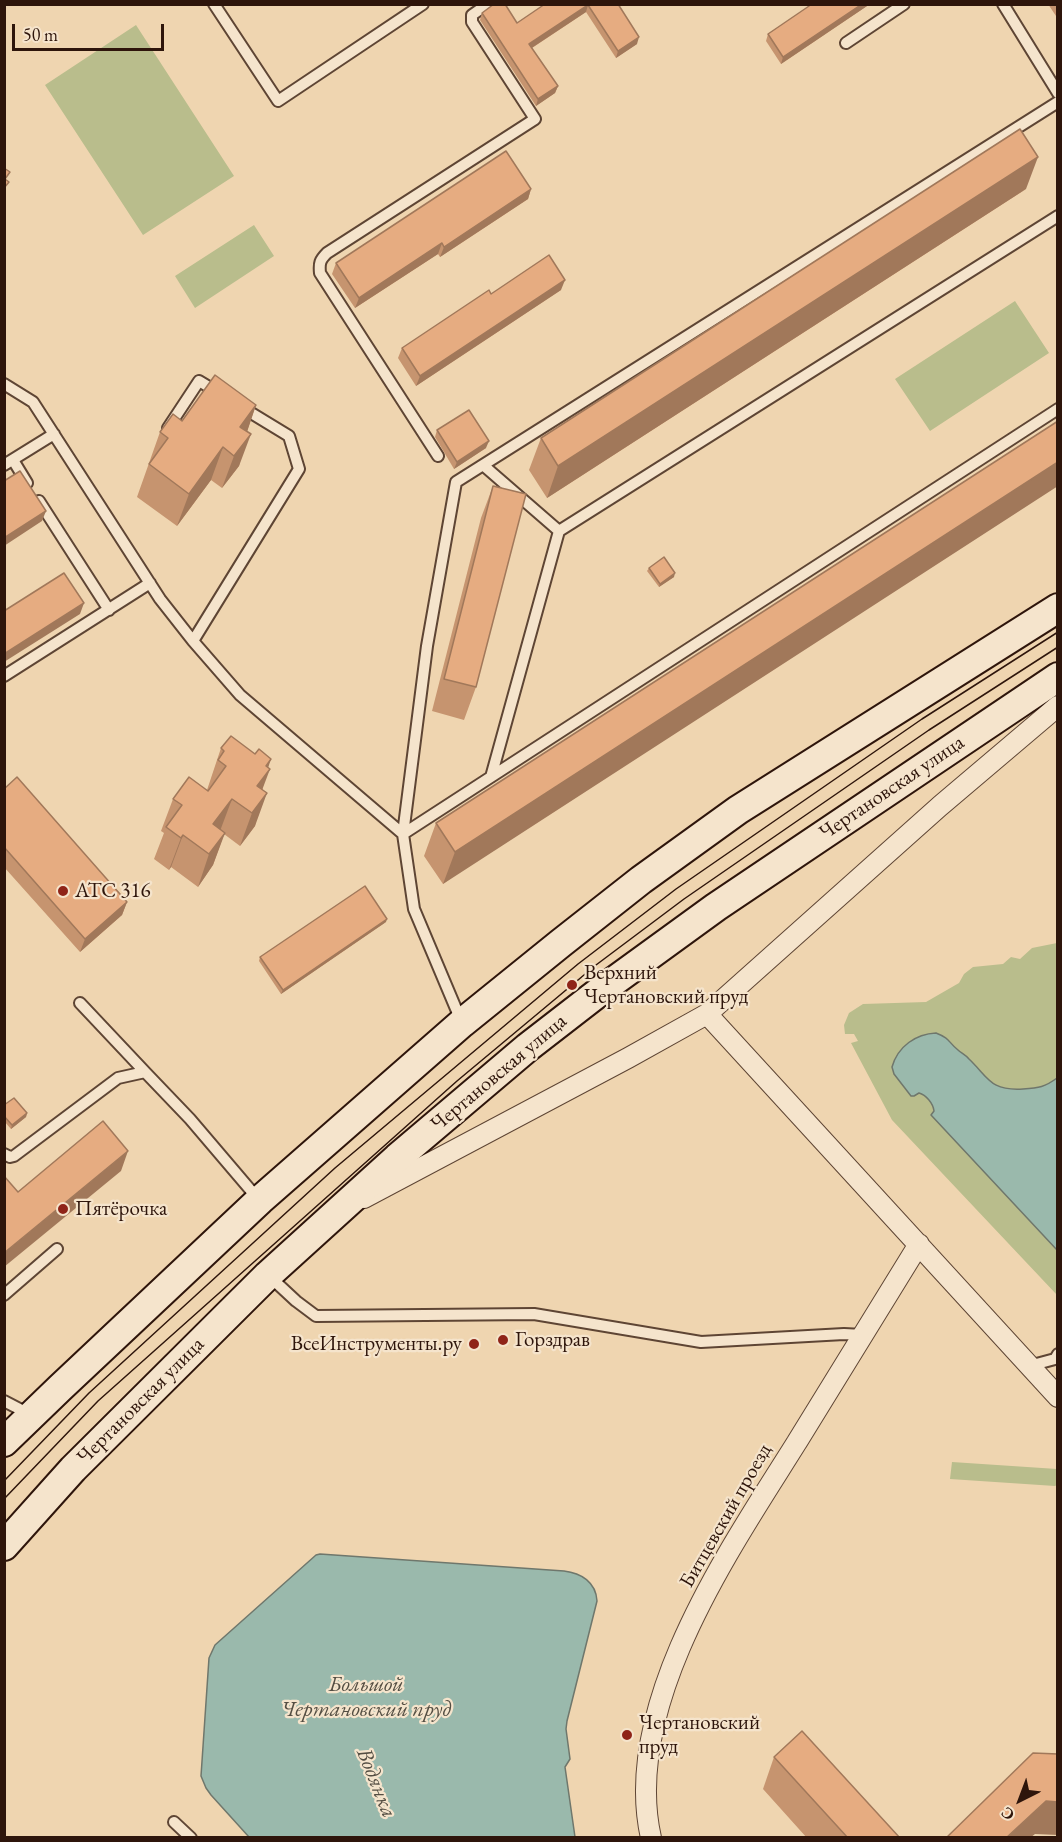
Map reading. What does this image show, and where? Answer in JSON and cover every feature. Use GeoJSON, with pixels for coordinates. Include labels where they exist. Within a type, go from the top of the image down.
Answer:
{"type":"FeatureCollection","features":[{"type":"Feature","properties":{"kind":"main road"},"geometry":{"type":"LineString","coordinates":[[4,1442],[260,1200],[462,1023],[641,880],[738,810],[1058,608]]}},
{"type":"Feature","properties":{"kind":"main road","name":"Чертановская улица"},"geometry":{"type":"LineString","coordinates":[[4,1546],[73,1469],[268,1275],[397,1158],[528,1047],[716,907],[1058,677]]}},
{"type":"Feature","properties":{"kind":"street"},"geometry":{"type":"LineString","coordinates":[[338,1211],[637,1054],[707,1014],[940,806],[1058,706]]}},
{"type":"Feature","properties":{"kind":"street"},"geometry":{"type":"LineString","coordinates":[[707,1014],[1058,1397]]}},
{"type":"Feature","properties":{"kind":"street","name":"Битцевский проезд"},"geometry":{"type":"LineString","coordinates":[[651,1838],[646,1792],[649,1759],[653,1728],[673,1667],[708,1591],[730,1550],[919,1244]]}},
{"type":"Feature","properties":{"kind":"lane"},"geometry":{"type":"LineString","coordinates":[[214,4],[278,101],[423,4]]}},
{"type":"Feature","properties":{"kind":"lane"},"geometry":{"type":"LineString","coordinates":[[438,456],[320,273],[319,265],[327,253],[535,119],[472,22],[472,15],[488,4]]}},
{"type":"Feature","properties":{"kind":"lane"},"geometry":{"type":"LineString","coordinates":[[846,43],[904,4]]}},
{"type":"Feature","properties":{"kind":"lane"},"geometry":{"type":"LineString","coordinates":[[1003,4],[1058,93]]}},
{"type":"Feature","properties":{"kind":"lane"},"geometry":{"type":"LineString","coordinates":[[462,1023],[414,909],[403,834],[427,646],[456,482],[1058,102]]}},
{"type":"Feature","properties":{"kind":"lane"},"geometry":{"type":"LineString","coordinates":[[491,777],[559,531],[1058,216]]}},
{"type":"Feature","properties":{"kind":"lane"},"geometry":{"type":"LineString","coordinates":[[164,433],[199,381],[289,436],[299,469],[193,641]]}},
{"type":"Feature","properties":{"kind":"lane"},"geometry":{"type":"LineString","coordinates":[[4,384],[33,402],[160,599],[240,695],[403,834]]}},
{"type":"Feature","properties":{"kind":"lane"},"geometry":{"type":"LineString","coordinates":[[403,834],[1058,410]]}},
{"type":"Feature","properties":{"kind":"lane"},"geometry":{"type":"LineString","coordinates":[[54,434],[9,463],[109,610]]}},
{"type":"Feature","properties":{"kind":"lane"},"geometry":{"type":"LineString","coordinates":[[483,465],[559,531]]}},
{"type":"Feature","properties":{"kind":"lane"},"geometry":{"type":"LineString","coordinates":[[4,676],[150,583]]}},
{"type":"Feature","properties":{"kind":"lane"},"geometry":{"type":"LineString","coordinates":[[80,1003],[190,1119],[260,1200]]}},
{"type":"Feature","properties":{"kind":"lane"},"geometry":{"type":"LineString","coordinates":[[4,1154],[15,1156],[118,1078],[145,1072]]}},
{"type":"Feature","properties":{"kind":"lane"},"geometry":{"type":"LineString","coordinates":[[4,1295],[57,1249]]}},
{"type":"Feature","properties":{"kind":"lane"},"geometry":{"type":"LineString","coordinates":[[268,1275],[316,1316],[534,1314],[701,1342],[844,1334],[863,1335]]}},
{"type":"Feature","properties":{"kind":"lane"},"geometry":{"type":"LineString","coordinates":[[1029,1366],[1057,1357]]}},
{"type":"Feature","properties":{"kind":"lane"},"geometry":{"type":"LineString","coordinates":[[4,1401],[31,1415]]}},
{"type":"Feature","properties":{"kind":"lane"},"geometry":{"type":"LineString","coordinates":[[174,1822],[191,1838]]}},
{"type":"Feature","properties":{"kind":"green space"},"geometry":{"type":"Polygon","coordinates":[[[136,25],[234,176],[143,235],[45,85],[136,25]]]}},
{"type":"Feature","properties":{"kind":"green space"},"geometry":{"type":"Polygon","coordinates":[[[254,225],[274,256],[195,308],[175,276],[254,225]]]}},
{"type":"Feature","properties":{"kind":"green space"},"geometry":{"type":"Polygon","coordinates":[[[1015,301],[1049,353],[930,431],[895,379],[1015,301]]]}},
{"type":"Feature","properties":{"kind":"green space"},"geometry":{"type":"Polygon","coordinates":[[[1057,943],[1057,1295],[892,1120],[851,1043],[858,1041],[854,1034],[845,1034],[844,1025],[849,1013],[863,1004],[926,1002],[959,983],[964,974],[973,967],[1003,964],[1011,957],[1020,959],[1032,948],[1057,943]]]}},
{"type":"Feature","properties":{"kind":"green space"},"geometry":{"type":"Polygon","coordinates":[[[952,1462],[1057,1469],[1057,1485],[950,1479],[952,1462]]]}},
{"type":"Feature","properties":{"kind":"water"},"geometry":{"type":"Polygon","coordinates":[[[936,1033],[947,1039],[991,1082],[1003,1088],[1033,1088],[1045,1085],[1057,1078],[1057,1250],[931,1115],[934,1111],[929,1100],[919,1093],[911,1096],[894,1074],[892,1067],[903,1047],[922,1036],[936,1033]]]}},
{"type":"Feature","properties":{"kind":"water","name":"Большой Чертановский пруд"},"geometry":{"type":"Polygon","coordinates":[[[316,1555],[564,1571],[582,1576],[591,1584],[597,1601],[566,1729],[570,1759],[565,1767],[575,1837],[249,1837],[211,1795],[201,1776],[209,1658],[215,1645],[316,1555]]]}},
{"type":"Feature","properties":{"kind":"building"},"geometry":{"type":"Polygon","coordinates":[[[494,4],[505,4],[517,23],[545,4],[618,4],[639,37],[618,51],[588,5],[529,44],[558,86],[538,99],[482,13],[494,4]]]}},
{"type":"Feature","properties":{"kind":"building"},"geometry":{"type":"Polygon","coordinates":[[[812,4],[862,4],[783,57],[768,34],[812,4]]]}},
{"type":"Feature","properties":{"kind":"building"},"geometry":{"type":"Polygon","coordinates":[[[1020,129],[1038,157],[558,466],[541,438],[1020,129]]]}},
{"type":"Feature","properties":{"kind":"building"},"geometry":{"type":"Polygon","coordinates":[[[506,151],[531,189],[444,247],[442,243],[359,298],[336,263],[506,151]]]}},
{"type":"Feature","properties":{"kind":"building"},"geometry":{"type":"Polygon","coordinates":[[[4,168],[10,172],[5,179],[9,182],[4,188],[4,168]]]}},
{"type":"Feature","properties":{"kind":"building"},"geometry":{"type":"Polygon","coordinates":[[[549,255],[565,280],[420,376],[402,348],[489,290],[491,294],[549,255]]]}},
{"type":"Feature","properties":{"kind":"building"},"geometry":{"type":"Polygon","coordinates":[[[215,375],[256,405],[240,427],[251,434],[234,456],[223,447],[189,494],[149,464],[168,438],[160,432],[173,414],[182,421],[215,375]]]}},
{"type":"Feature","properties":{"kind":"building"},"geometry":{"type":"Polygon","coordinates":[[[469,410],[489,441],[457,462],[437,430],[469,410]]]}},
{"type":"Feature","properties":{"kind":"building"},"geometry":{"type":"Polygon","coordinates":[[[1058,421],[1058,462],[455,852],[436,823],[1058,421]]]}},
{"type":"Feature","properties":{"kind":"building"},"geometry":{"type":"Polygon","coordinates":[[[20,471],[46,511],[4,538],[4,481],[20,471]]]}},
{"type":"Feature","properties":{"kind":"building"},"geometry":{"type":"Polygon","coordinates":[[[493,486],[526,494],[476,687],[444,679],[493,486]]]}},
{"type":"Feature","properties":{"kind":"building"},"geometry":{"type":"Polygon","coordinates":[[[664,557],[675,573],[660,584],[649,568],[664,557]]]}},
{"type":"Feature","properties":{"kind":"building"},"geometry":{"type":"Polygon","coordinates":[[[64,573],[84,603],[4,654],[4,611],[64,573]]]}},
{"type":"Feature","properties":{"kind":"building"},"geometry":{"type":"Polygon","coordinates":[[[231,736],[255,754],[259,749],[271,759],[266,766],[270,769],[257,786],[267,793],[252,813],[232,799],[213,824],[225,833],[209,854],[183,835],[181,838],[166,827],[182,805],[173,799],[189,777],[208,791],[226,766],[218,760],[224,751],[221,748],[231,736]]]}},
{"type":"Feature","properties":{"kind":"building","name":"АТС 316"},"geometry":{"type":"Polygon","coordinates":[[[17,777],[127,902],[85,939],[4,847],[4,789],[17,777]]]}},
{"type":"Feature","properties":{"kind":"building"},"geometry":{"type":"Polygon","coordinates":[[[365,886],[387,919],[283,990],[260,957],[365,886]]]}},
{"type":"Feature","properties":{"kind":"building"},"geometry":{"type":"Polygon","coordinates":[[[14,1098],[27,1113],[12,1125],[4,1116],[4,1105],[14,1098]]]}},
{"type":"Feature","properties":{"kind":"building"},"geometry":{"type":"Polygon","coordinates":[[[103,1121],[128,1151],[4,1253],[4,1176],[18,1192],[103,1121]]]}},
{"type":"Feature","properties":{"kind":"building"},"geometry":{"type":"Polygon","coordinates":[[[802,1731],[900,1838],[848,1838],[774,1757],[802,1731]]]}},
{"type":"Feature","properties":{"kind":"building"},"geometry":{"type":"Polygon","coordinates":[[[1033,1753],[1058,1754],[1058,1802],[1046,1801],[1006,1838],[946,1838],[1033,1753]]]}},
{"type":"Feature","properties":{"kind":"tram line"},"geometry":{"type":"LineString","coordinates":[[4,1481],[89,1393],[335,1168],[578,964],[676,889],[922,719],[1058,632]]}},
{"type":"Feature","properties":{"kind":"tram line"},"geometry":{"type":"LineString","coordinates":[[4,1499],[98,1401],[457,1081],[596,965],[684,899],[929,730],[1058,647]]}},
{"type":"Feature","properties":{"kind":"place","name":"АТС 316"},"geometry":{"type":"Point","coordinates":[63,891]}},
{"type":"Feature","properties":{"kind":"place","name":"Верхний Чертановский пруд"},"geometry":{"type":"Point","coordinates":[572,985]}},
{"type":"Feature","properties":{"kind":"place","name":"Пятёрочка"},"geometry":{"type":"Point","coordinates":[63,1209]}},
{"type":"Feature","properties":{"kind":"place","name":"Горздрав"},"geometry":{"type":"Point","coordinates":[503,1340]}},
{"type":"Feature","properties":{"kind":"place","name":"ВсеИнструменты.ру"},"geometry":{"type":"Point","coordinates":[474,1344]}},
{"type":"Feature","properties":{"kind":"place","name":"Чертановский пруд"},"geometry":{"type":"Point","coordinates":[627,1735]}},
{"type":"Feature","properties":{"kind":"water label","name":"Водянка"},"geometry":{"type":"Point","coordinates":[376,1783]}}]}
